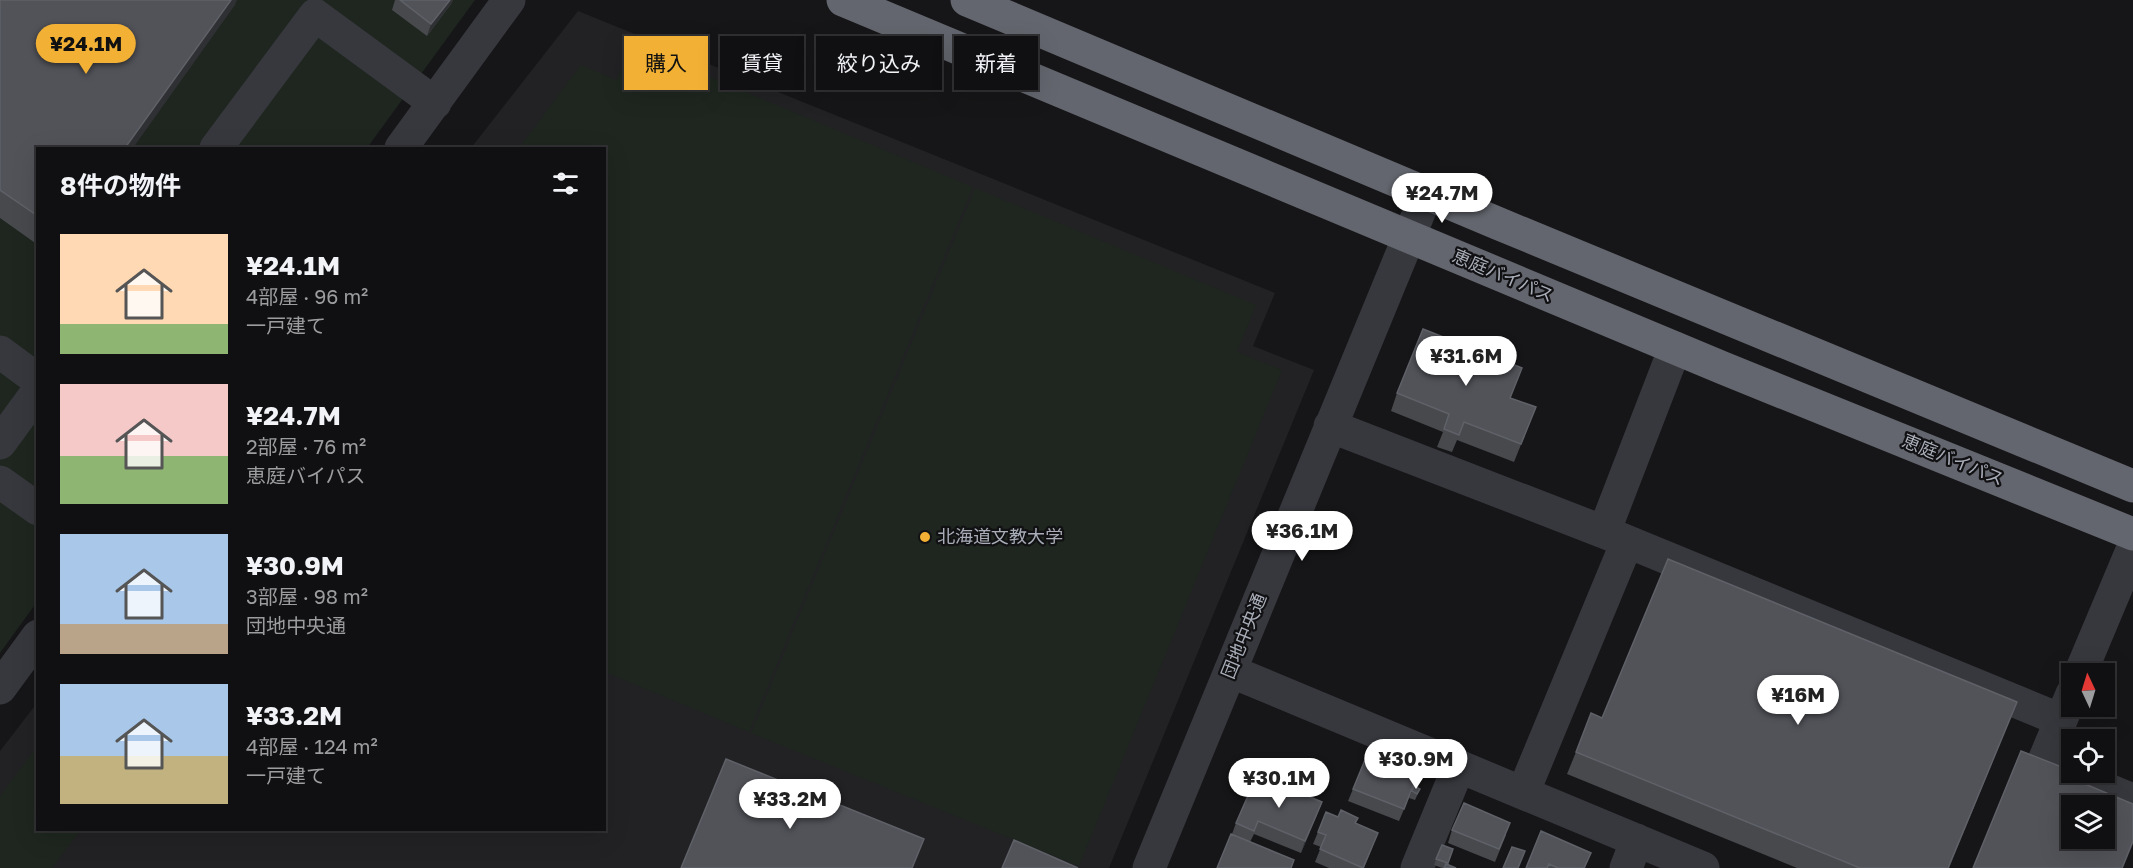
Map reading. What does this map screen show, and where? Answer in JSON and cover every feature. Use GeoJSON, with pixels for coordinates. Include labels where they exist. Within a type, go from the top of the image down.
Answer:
{"type":"FeatureCollection","features":[{"type":"Feature","properties":{"kind":"highway","name":"恵庭バイパス"},"geometry":{"type":"LineString","coordinates":[[843,0],[1675,348],[2133,534]]}},
{"type":"Feature","properties":{"kind":"highway"},"geometry":{"type":"LineString","coordinates":[[967,0],[1497,223],[2133,486]]}},
{"type":"Feature","properties":{"kind":"street"},"geometry":{"type":"LineString","coordinates":[[402,147],[509,0]]}},
{"type":"Feature","properties":{"kind":"street"},"geometry":{"type":"LineString","coordinates":[[217,147],[315,15],[435,103]]}},
{"type":"Feature","properties":{"kind":"street","name":"団地中央通"},"geometry":{"type":"LineString","coordinates":[[1149,868],[1427,192]]}},
{"type":"Feature","properties":{"kind":"street"},"geometry":{"type":"LineString","coordinates":[[1523,793],[1616,537],[1675,348]]}},
{"type":"Feature","properties":{"kind":"street"},"geometry":{"type":"LineString","coordinates":[[0,352],[36,379]]}},
{"type":"Feature","properties":{"kind":"street"},"geometry":{"type":"LineString","coordinates":[[0,443],[36,394]]}},
{"type":"Feature","properties":{"kind":"street"},"geometry":{"type":"LineString","coordinates":[[1330,426],[2061,705]]}},
{"type":"Feature","properties":{"kind":"street"},"geometry":{"type":"LineString","coordinates":[[0,482],[36,508]]}},
{"type":"Feature","properties":{"kind":"street"},"geometry":{"type":"LineString","coordinates":[[2085,663],[2133,548]]}},
{"type":"Feature","properties":{"kind":"street"},"geometry":{"type":"LineString","coordinates":[[0,688],[36,639]]}},
{"type":"Feature","properties":{"kind":"street"},"geometry":{"type":"LineString","coordinates":[[1230,671],[1523,793],[1631,854],[1704,868]]}},
{"type":"Feature","properties":{"kind":"street"},"geometry":{"type":"LineString","coordinates":[[2062,717],[2043,763],[2133,800]]}},
{"type":"Feature","properties":{"kind":"street"},"geometry":{"type":"LineString","coordinates":[[1417,868],[1459,766]]}},
{"type":"Feature","properties":{"kind":"shaded area"},"geometry":{"type":"Polygon","coordinates":[[[0,0],[475,0],[368,147],[36,147],[36,603],[0,653],[0,0]]]}},
{"type":"Feature","properties":{"kind":"shaded area","name":"北海道文教大学"},"geometry":{"type":"Polygon","coordinates":[[[578,11],[640,36],[624,36],[624,90],[708,90],[708,64],[720,68],[720,90],[773,90],[1275,293],[1253,346],[1314,370],[1109,868],[0,868],[0,751],[36,704],[36,831],[606,831],[606,147],[472,147],[578,11]]]}},
{"type":"Feature","properties":{"kind":"shaded area"},"geometry":{"type":"Polygon","coordinates":[[[624,64],[624,90],[708,90],[708,76],[720,81],[720,90],[741,90],[973,187],[749,732],[606,672],[606,147],[520,147],[581,65],[616,80],[624,64]]]}},
{"type":"Feature","properties":{"kind":"shaded area"},"geometry":{"type":"Polygon","coordinates":[[[975,188],[1256,305],[1237,352],[1282,370],[1079,866],[751,733],[975,188]]]}},
{"type":"Feature","properties":{"kind":"shaded area"},"geometry":{"type":"Polygon","coordinates":[[[36,747],[36,831],[80,831],[52,868],[0,868],[0,796],[36,747]]]}},
{"type":"Feature","properties":{"kind":"building"},"geometry":{"type":"Polygon","coordinates":[[[0,0],[231,0],[126,147],[36,147],[36,215],[0,190],[0,0]]]}},
{"type":"Feature","properties":{"kind":"building"},"geometry":{"type":"Polygon","coordinates":[[[400,0],[450,0],[431,24],[400,0]]]}},
{"type":"Feature","properties":{"kind":"building"},"geometry":{"type":"Polygon","coordinates":[[[1423,329],[1522,368],[1510,398],[1536,407],[1521,444],[1464,422],[1459,435],[1444,429],[1449,414],[1397,393],[1423,329]]]}},
{"type":"Feature","properties":{"kind":"building"},"geometry":{"type":"Polygon","coordinates":[[[1668,559],[2017,702],[1948,868],[1860,868],[1576,752],[1591,713],[1602,718],[1668,559]]]}},
{"type":"Feature","properties":{"kind":"building"},"geometry":{"type":"Polygon","coordinates":[[[2021,751],[2061,767],[2061,783],[2085,783],[2111,795],[2061,795],[2061,849],[2115,849],[2115,796],[2133,804],[2133,841],[2122,868],[1973,868],[2021,751]]]}},
{"type":"Feature","properties":{"kind":"building"},"geometry":{"type":"Polygon","coordinates":[[[1367,755],[1417,775],[1404,809],[1353,789],[1367,755]]]}},
{"type":"Feature","properties":{"kind":"building"},"geometry":{"type":"Polygon","coordinates":[[[726,759],[924,839],[912,868],[681,868],[726,759]]]}},
{"type":"Feature","properties":{"kind":"building"},"geometry":{"type":"Polygon","coordinates":[[[1257,775],[1322,802],[1305,841],[1258,821],[1254,831],[1236,823],[1257,775]]]}},
{"type":"Feature","properties":{"kind":"building"},"geometry":{"type":"Polygon","coordinates":[[[1414,786],[1420,789],[1417,794],[1412,791],[1414,786]]]}},
{"type":"Feature","properties":{"kind":"building"},"geometry":{"type":"Polygon","coordinates":[[[1464,803],[1510,823],[1499,849],[1452,830],[1464,803]]]}},
{"type":"Feature","properties":{"kind":"building"},"geometry":{"type":"Polygon","coordinates":[[[1341,810],[1358,818],[1355,823],[1378,833],[1363,868],[1320,849],[1326,835],[1318,832],[1326,812],[1338,817],[1341,810]]]}},
{"type":"Feature","properties":{"kind":"building"},"geometry":{"type":"Polygon","coordinates":[[[1541,831],[1591,853],[1584,868],[1558,868],[1549,864],[1547,868],[1526,868],[1541,831]]]}},
{"type":"Feature","properties":{"kind":"building"},"geometry":{"type":"Polygon","coordinates":[[[1231,834],[1294,860],[1291,868],[1217,868],[1231,834]]]}},
{"type":"Feature","properties":{"kind":"building"},"geometry":{"type":"Polygon","coordinates":[[[1014,840],[1078,868],[1002,868],[1014,840]]]}},
{"type":"Feature","properties":{"kind":"building"},"geometry":{"type":"Polygon","coordinates":[[[1442,845],[1453,849],[1448,863],[1436,859],[1442,845]]]}},
{"type":"Feature","properties":{"kind":"building"},"geometry":{"type":"Polygon","coordinates":[[[1512,847],[1525,851],[1518,868],[1503,868],[1512,847]]]}},
{"type":"Feature","properties":{"kind":"building"},"geometry":{"type":"Polygon","coordinates":[[[1446,864],[1456,868],[1444,868],[1446,864]]]}},
{"type":"Feature","properties":{"kind":"place","name":"北海道文教大学"},"geometry":{"type":"Point","coordinates":[925,537]}}]}
